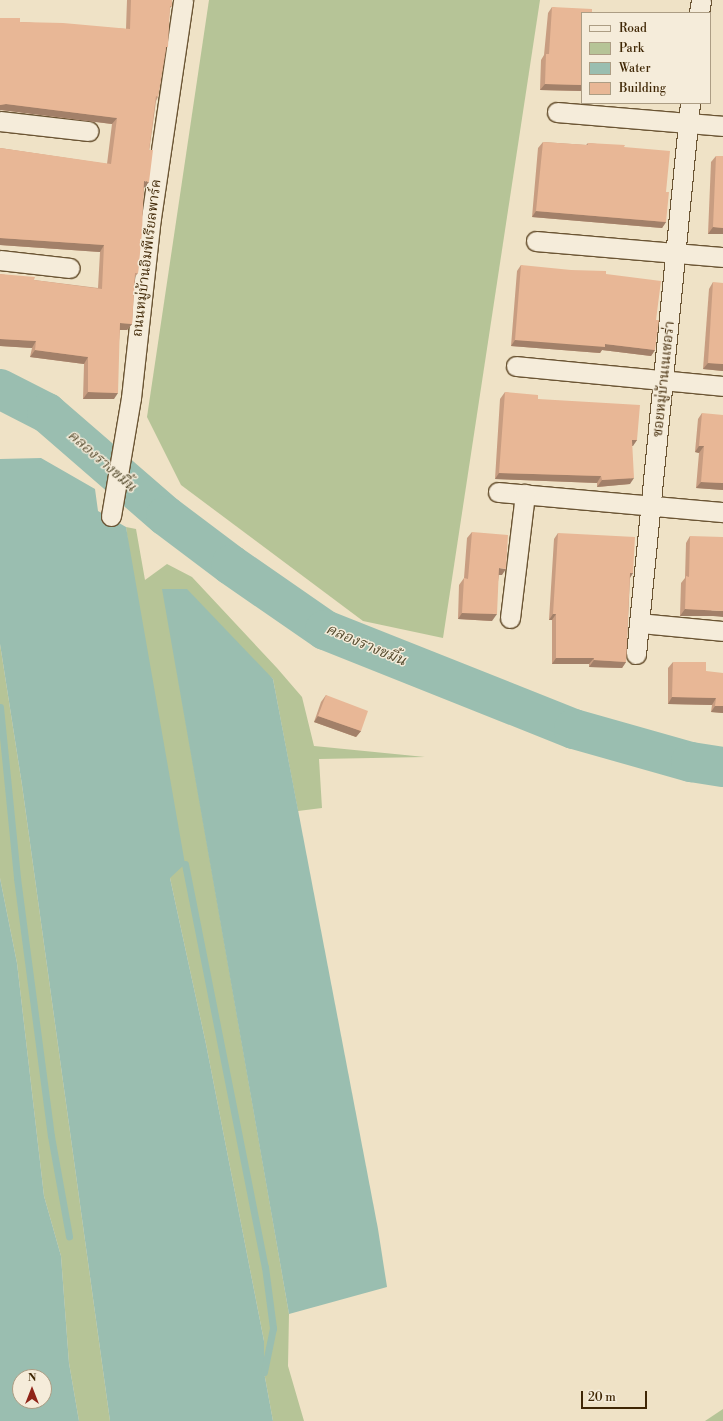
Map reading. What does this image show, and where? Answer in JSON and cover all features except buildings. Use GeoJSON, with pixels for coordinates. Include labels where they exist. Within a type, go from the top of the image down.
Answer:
{"type":"FeatureCollection","features":[{"type":"Feature","properties":{"kind":"street","name":"ถนนหมู่บ้านอิมพีเรียลพาร์ค"},"geometry":{"type":"LineString","coordinates":[[111,516],[131,398],[151,218],[183,0]]}},
{"type":"Feature","properties":{"kind":"street"},"geometry":{"type":"LineString","coordinates":[[698,12],[701,0]]}},
{"type":"Feature","properties":{"kind":"street","name":"ซอยหมู่บ้านเนเชอร่า"},"geometry":{"type":"LineString","coordinates":[[636,654],[652,506],[662,380],[676,254],[690,104]]}},
{"type":"Feature","properties":{"kind":"street"},"geometry":{"type":"LineString","coordinates":[[556,112],[723,126]]}},
{"type":"Feature","properties":{"kind":"street"},"geometry":{"type":"LineString","coordinates":[[0,121],[88,131]]}},
{"type":"Feature","properties":{"kind":"street"},"geometry":{"type":"LineString","coordinates":[[536,241],[723,257]]}},
{"type":"Feature","properties":{"kind":"street"},"geometry":{"type":"LineString","coordinates":[[0,260],[70,268]]}},
{"type":"Feature","properties":{"kind":"street"},"geometry":{"type":"LineString","coordinates":[[516,366],[723,386]]}},
{"type":"Feature","properties":{"kind":"street"},"geometry":{"type":"LineString","coordinates":[[498,492],[723,512]]}},
{"type":"Feature","properties":{"kind":"street"},"geometry":{"type":"LineString","coordinates":[[510,618],[525,494]]}},
{"type":"Feature","properties":{"kind":"street"},"geometry":{"type":"LineString","coordinates":[[640,623],[723,631]]}},
{"type":"Feature","properties":{"kind":"green space"},"geometry":{"type":"Polygon","coordinates":[[[209,0],[540,0],[443,638],[363,621],[181,485],[147,417],[209,0]]]}},
{"type":"Feature","properties":{"kind":"green space"},"geometry":{"type":"Polygon","coordinates":[[[126,527],[136,529],[145,580],[167,564],[192,577],[302,697],[314,746],[425,757],[319,759],[322,808],[298,811],[273,679],[163,590],[289,1314],[288,1366],[304,1421],[273,1421],[264,1372],[264,1341],[206,1044],[170,878],[126,527]]]}},
{"type":"Feature","properties":{"kind":"green space"},"geometry":{"type":"Polygon","coordinates":[[[0,644],[22,785],[110,1421],[79,1421],[69,1363],[61,1256],[44,1196],[17,963],[0,878],[0,644]]]}},
{"type":"Feature","properties":{"kind":"green space"},"geometry":{"type":"Polygon","coordinates":[[[723,1409],[723,1421],[705,1421],[723,1409]]]}},
{"type":"Feature","properties":{"kind":"water"},"geometry":{"type":"Polygon","coordinates":[[[41,458],[95,489],[98,511],[126,527],[185,864],[170,878],[206,1044],[264,1341],[264,1372],[273,1421],[110,1421],[22,785],[0,644],[0,459],[41,458]]]}},
{"type":"Feature","properties":{"kind":"water"},"geometry":{"type":"Polygon","coordinates":[[[162,589],[187,589],[273,679],[378,1229],[387,1287],[289,1314],[162,589]]]}},
{"type":"Feature","properties":{"kind":"water"},"geometry":{"type":"Polygon","coordinates":[[[0,878],[17,963],[44,1196],[61,1256],[69,1363],[79,1421],[0,1421],[0,878]]]}},
{"type":"Feature","properties":{"kind":"waterway","name":"คลองรางขมิ้น"},"geometry":{"type":"LineString","coordinates":[[0,389],[47,413],[166,516],[231,565],[325,630],[574,729],[691,762],[723,767]]}},
{"type":"Feature","properties":{"kind":"waterway"},"geometry":{"type":"LineString","coordinates":[[0,707],[17,878],[51,1136],[69,1236]]}},
{"type":"Feature","properties":{"kind":"waterway"},"geometry":{"type":"LineString","coordinates":[[185,864],[265,1267],[273,1328],[264,1372]]}}]}
